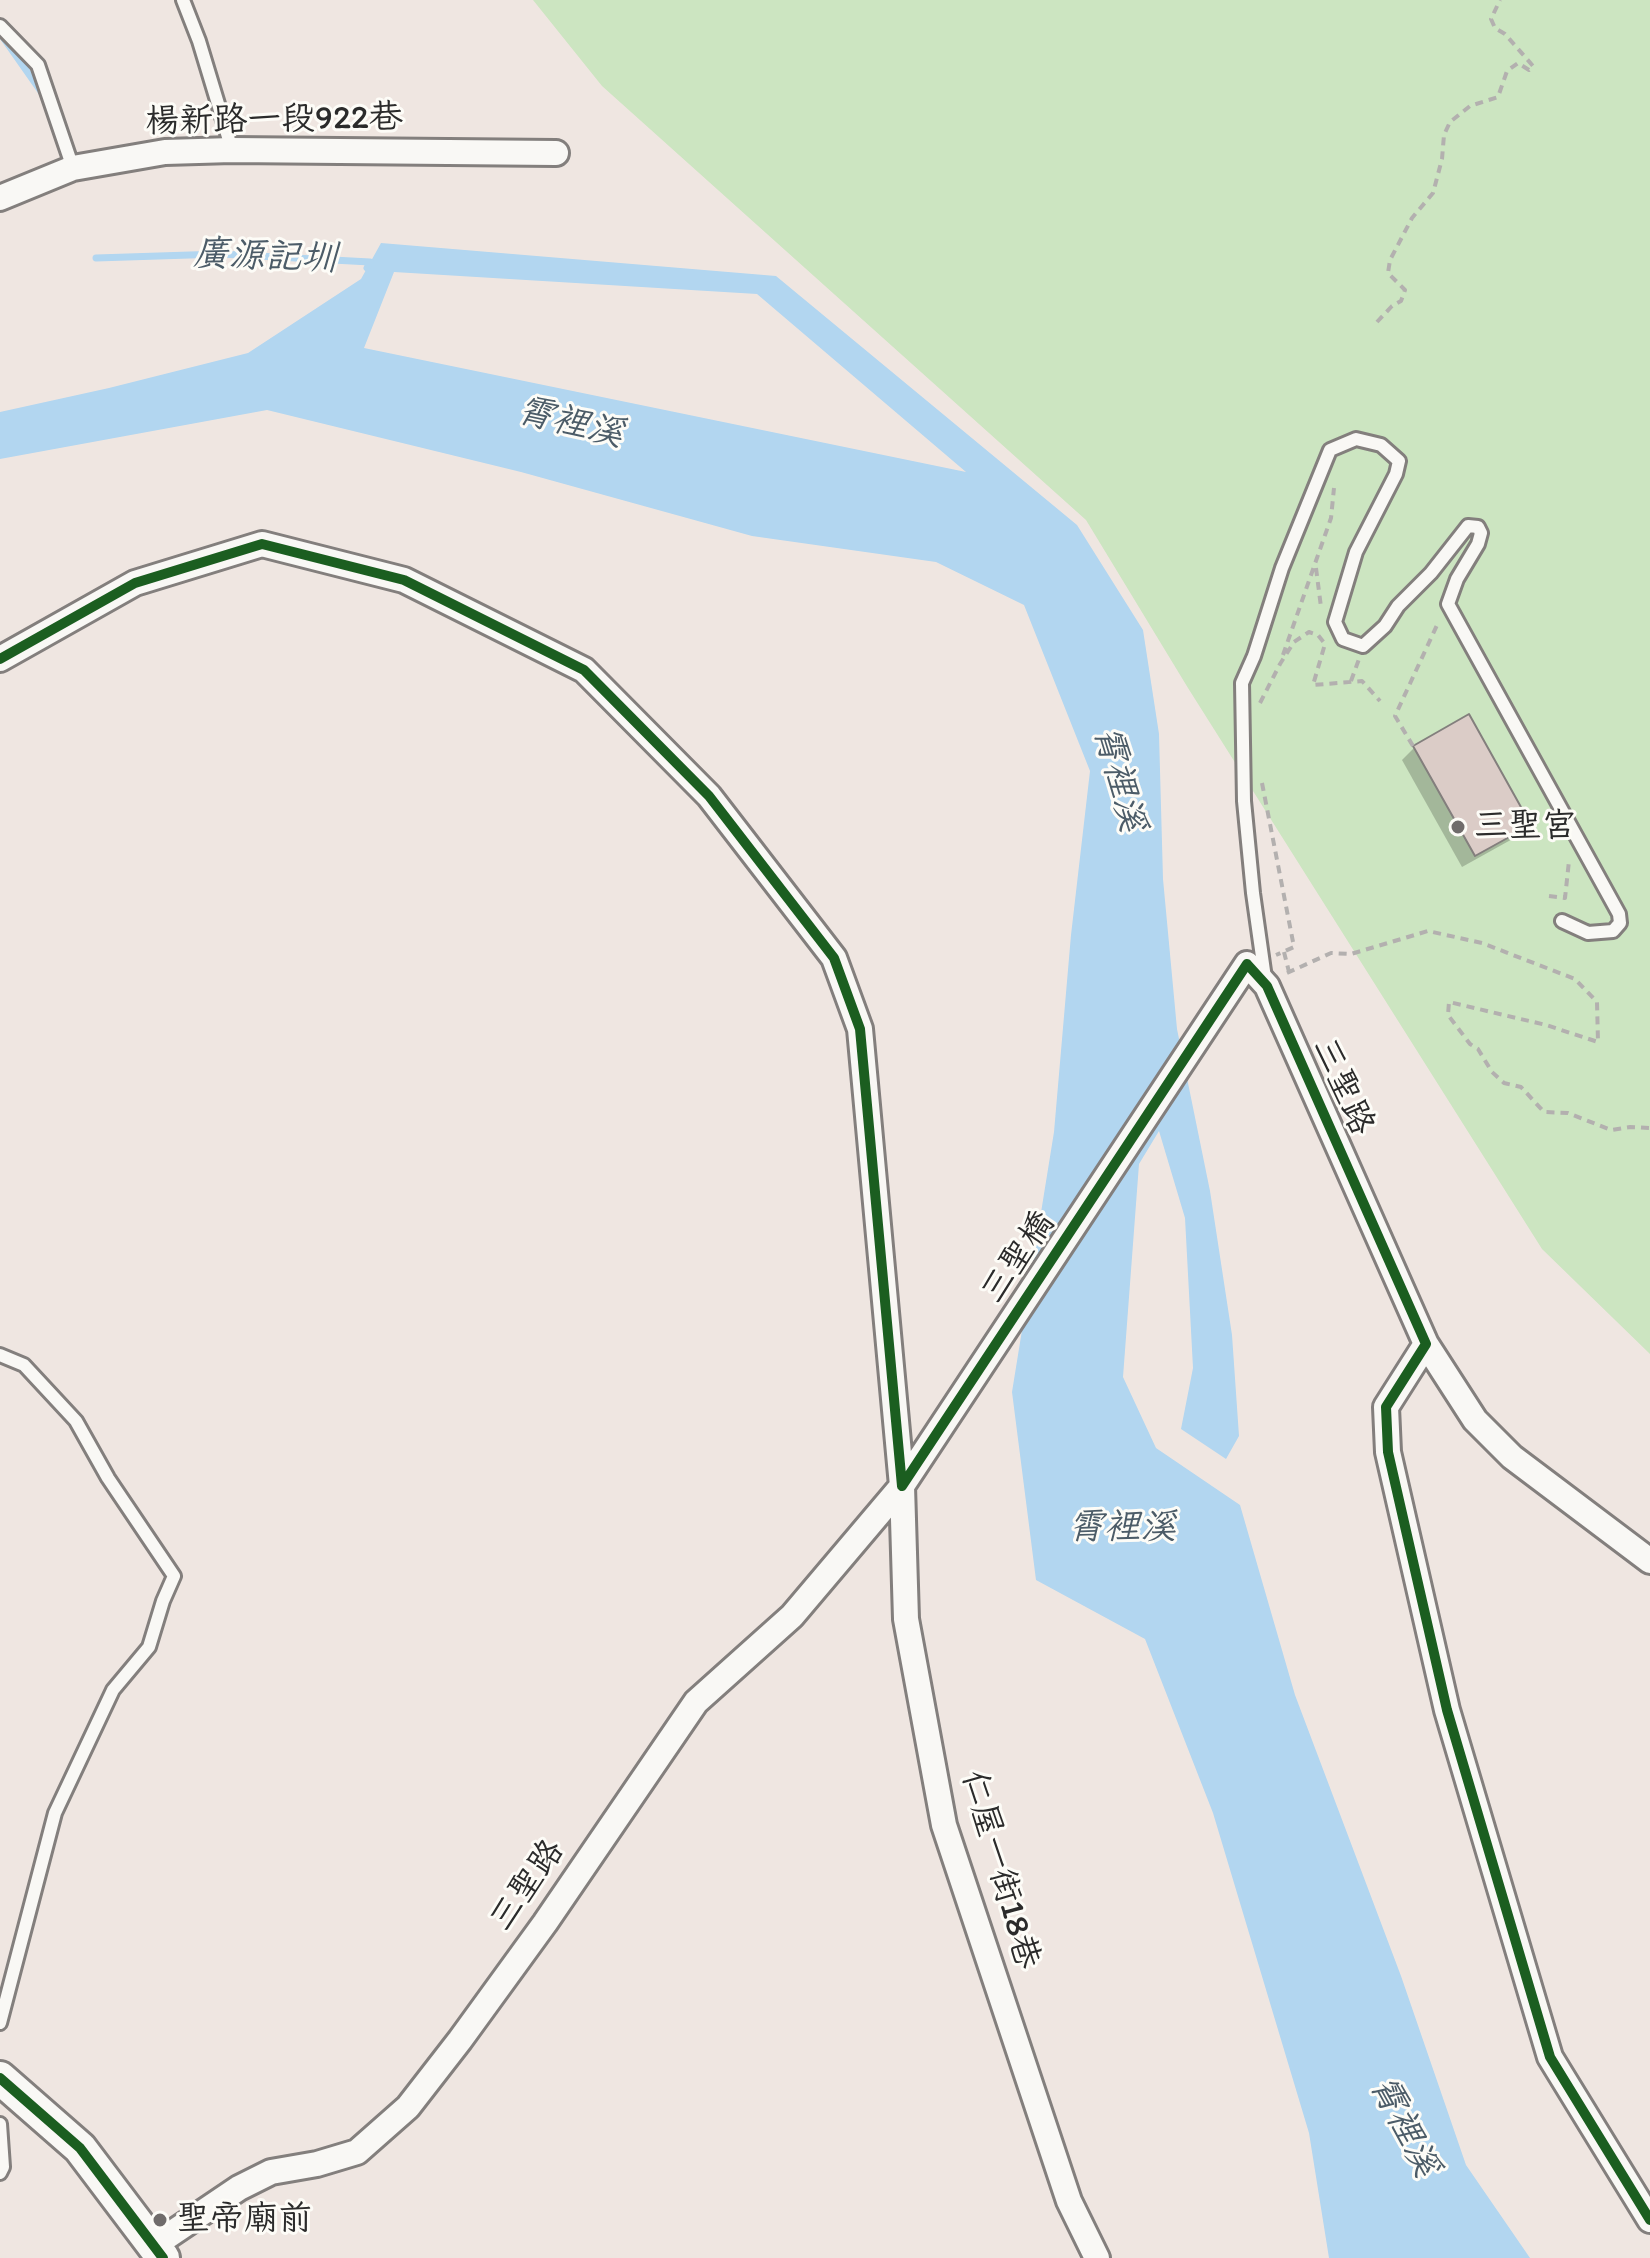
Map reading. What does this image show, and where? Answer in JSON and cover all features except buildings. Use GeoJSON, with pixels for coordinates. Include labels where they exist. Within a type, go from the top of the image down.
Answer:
{"type":"FeatureCollection","features":[{"type":"Feature","properties":{"kind":"main road"},"geometry":{"type":"LineString","coordinates":[[0,2078],[80,2148],[158,2252]]}},
{"type":"Feature","properties":{"kind":"street","name":"楊新路一段922巷"},"geometry":{"type":"LineString","coordinates":[[0,198],[73,168],[165,152],[556,153]]}},
{"type":"Feature","properties":{"kind":"street","name":"仁屋一街18巷"},"geometry":{"type":"LineString","coordinates":[[0,659],[135,583],[262,544],[404,580],[584,670],[709,796],[834,958],[860,1029],[902,1486],[906,1619],[944,1825],[1069,2201],[1097,2258]]}},
{"type":"Feature","properties":{"kind":"street","name":"三聖橋"},"geometry":{"type":"LineString","coordinates":[[902,1486],[1247,964],[1267,986]]}},
{"type":"Feature","properties":{"kind":"street","name":"三聖路"},"geometry":{"type":"LineString","coordinates":[[1267,986],[1426,1344],[1475,1420],[1512,1457],[1650,1561]]}},
{"type":"Feature","properties":{"kind":"street"},"geometry":{"type":"LineString","coordinates":[[1426,1344],[1386,1407],[1388,1452],[1447,1710],[1550,2057],[1650,2220]]}},
{"type":"Feature","properties":{"kind":"street","name":"三聖路"},"geometry":{"type":"LineString","coordinates":[[158,2252],[239,2188],[271,2172],[317,2164],[357,2152],[408,2107],[545,1923],[696,1702],[792,1616],[902,1486]]}},
{"type":"Feature","properties":{"kind":"lane"},"geometry":{"type":"LineString","coordinates":[[183,0],[199,41],[232,150]]}},
{"type":"Feature","properties":{"kind":"lane"},"geometry":{"type":"LineString","coordinates":[[0,26],[38,65],[73,168]]}},
{"type":"Feature","properties":{"kind":"lane"},"geometry":{"type":"LineString","coordinates":[[1267,986],[1244,801],[1242,683],[1254,656],[1282,568],[1330,450],[1356,439],[1381,445],[1399,461],[1396,474],[1356,552],[1335,622],[1343,639],[1363,646],[1385,626],[1398,606],[1431,573],[1468,526],[1478,527],[1481,533],[1478,544],[1457,579],[1448,604],[1619,914],[1620,923],[1613,931],[1588,933],[1562,921]]}},
{"type":"Feature","properties":{"kind":"lane"},"geometry":{"type":"LineString","coordinates":[[0,1355],[24,1365],[76,1421],[108,1478],[174,1576],[149,1647],[113,1690],[55,1813],[0,2023]]}},
{"type":"Feature","properties":{"kind":"lane"},"geometry":{"type":"LineString","coordinates":[[0,2124],[3,2167],[0,2173]]}},
{"type":"Feature","properties":{"kind":"path"},"geometry":{"type":"LineString","coordinates":[[1377,322],[1401,301],[1405,290],[1388,273],[1390,260],[1412,218],[1433,193],[1442,159],[1444,135],[1450,122],[1470,106],[1498,97],[1507,71],[1518,63],[1529,70],[1533,66],[1505,34],[1495,28],[1491,19],[1500,0]]}},
{"type":"Feature","properties":{"kind":"path"},"geometry":{"type":"LineString","coordinates":[[1280,664],[1331,518],[1334,484],[1330,450]]}},
{"type":"Feature","properties":{"kind":"path"},"geometry":{"type":"LineString","coordinates":[[1413,746],[1395,716],[1448,604]]}},
{"type":"Feature","properties":{"kind":"path"},"geometry":{"type":"LineString","coordinates":[[1258,709],[1294,642],[1309,632],[1318,635],[1325,644],[1313,685],[1362,681],[1380,701]]}},
{"type":"Feature","properties":{"kind":"path"},"geometry":{"type":"LineString","coordinates":[[1262,781],[1294,947],[1265,960],[1270,977],[1331,953],[1351,954],[1428,931],[1482,943],[1575,979],[1597,1002],[1598,1042],[1546,1025],[1449,1002],[1448,1015],[1470,1044],[1478,1049],[1492,1072],[1504,1083],[1521,1087],[1544,1112],[1568,1113],[1611,1130],[1650,1128]]}},
{"type":"Feature","properties":{"kind":"path"},"geometry":{"type":"LineString","coordinates":[[1549,896],[1565,898],[1572,831]]}},
{"type":"Feature","properties":{"kind":"path"},"geometry":{"type":"LineString","coordinates":[[1284,952],[1289,972]]}},
{"type":"Feature","properties":{"kind":"green space"},"geometry":{"type":"Polygon","coordinates":[[[533,0],[1650,0],[1650,1354],[1542,1249],[1188,688],[1086,520],[602,86],[533,0]]]}},
{"type":"Feature","properties":{"kind":"water","name":"霄裡溪"},"geometry":{"type":"Polygon","coordinates":[[[381,243],[776,276],[1077,525],[1143,630],[1159,734],[1163,879],[1177,1029],[1210,1191],[1232,1335],[1239,1436],[1226,1459],[1181,1429],[1193,1368],[1185,1218],[1159,1131],[1139,1164],[1123,1377],[1156,1448],[1240,1505],[1295,1695],[1401,1976],[1466,2165],[1530,2258],[1329,2258],[1309,2133],[1213,1813],[1145,1639],[1036,1580],[1012,1392],[1054,1132],[1071,935],[1090,771],[1024,605],[936,562],[752,536],[521,472],[267,410],[0,459],[0,412],[248,353],[361,279],[381,243]],[[394,272],[364,348],[966,472],[757,294],[394,272]]]}},
{"type":"Feature","properties":{"kind":"waterway","name":"廣源記圳"},"geometry":{"type":"LineString","coordinates":[[0,33],[45,97]]}},
{"type":"Feature","properties":{"kind":"waterway","name":"廣源記圳"},"geometry":{"type":"LineString","coordinates":[[96,258],[221,254],[370,262],[367,268]]}},
{"type":"Feature","properties":{"kind":"cycle path"},"geometry":{"type":"LineString","coordinates":[[0,659],[135,583],[262,544],[404,580],[584,670],[709,796],[834,958],[860,1029],[902,1486]]}},
{"type":"Feature","properties":{"kind":"cycle path"},"geometry":{"type":"LineString","coordinates":[[902,1486],[1247,964],[1267,986],[1426,1344],[1386,1407],[1388,1452],[1447,1710],[1550,2057],[1650,2220]]}},
{"type":"Feature","properties":{"kind":"cycle path"},"geometry":{"type":"LineString","coordinates":[[0,2078],[80,2148],[163,2258]]}},
{"type":"Feature","properties":{"kind":"place","name":"三聖宮"},"geometry":{"type":"Point","coordinates":[1458,827]}},
{"type":"Feature","properties":{"kind":"place","name":"聖帝廟前"},"geometry":{"type":"Point","coordinates":[160,2220]}}]}
